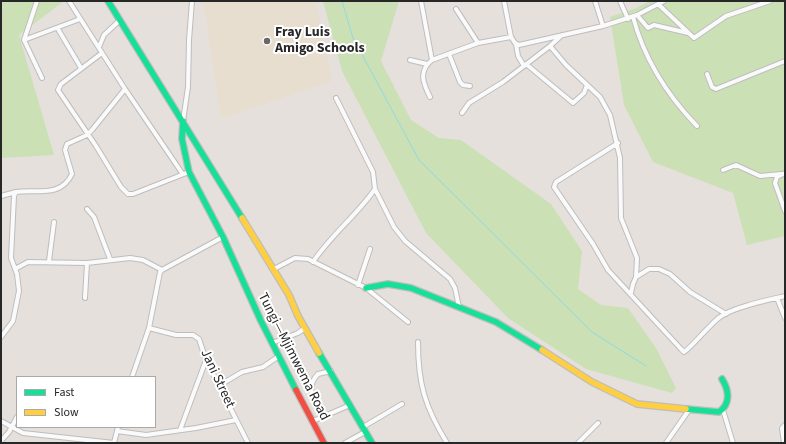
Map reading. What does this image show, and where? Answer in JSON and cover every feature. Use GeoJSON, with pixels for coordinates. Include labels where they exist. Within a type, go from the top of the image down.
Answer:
{"type":"FeatureCollection","features":[{"type":"Feature","properties":{"kind":"street"},"geometry":{"type":"LineString","coordinates":[[37,1],[24,40],[42,78]]}},
{"type":"Feature","properties":{"kind":"street"},"geometry":{"type":"LineString","coordinates":[[69,1],[125,89],[182,174]]}},
{"type":"Feature","properties":{"kind":"street"},"geometry":{"type":"LineString","coordinates":[[109,1],[274,269],[305,328],[372,443]]}},
{"type":"Feature","properties":{"kind":"street"},"geometry":{"type":"LineString","coordinates":[[109,1],[135,40],[135,44]]}},
{"type":"Feature","properties":{"kind":"street"},"geometry":{"type":"LineString","coordinates":[[183,121],[188,87],[192,1]]}},
{"type":"Feature","properties":{"kind":"street"},"geometry":{"type":"LineString","coordinates":[[421,1],[432,60]]}},
{"type":"Feature","properties":{"kind":"street"},"geometry":{"type":"LineString","coordinates":[[504,1],[512,37],[516,44],[519,58],[525,65],[573,102],[584,93],[587,85]]}},
{"type":"Feature","properties":{"kind":"street"},"geometry":{"type":"LineString","coordinates":[[595,1],[603,26]]}},
{"type":"Feature","properties":{"kind":"street"},"geometry":{"type":"LineString","coordinates":[[516,44],[603,26],[633,17],[664,1]]}},
{"type":"Feature","properties":{"kind":"street"},"geometry":{"type":"LineString","coordinates":[[658,4],[688,33],[696,38],[726,16],[770,1]]}},
{"type":"Feature","properties":{"kind":"street"},"geometry":{"type":"LineString","coordinates":[[622,2],[633,17],[654,72],[682,110],[697,126]]}},
{"type":"Feature","properties":{"kind":"street"},"geometry":{"type":"LineString","coordinates":[[456,10],[478,43]]}},
{"type":"Feature","properties":{"kind":"street"},"geometry":{"type":"LineString","coordinates":[[633,17],[648,28],[654,25],[688,33]]}},
{"type":"Feature","properties":{"kind":"street"},"geometry":{"type":"LineString","coordinates":[[24,40],[58,29],[80,19]]}},
{"type":"Feature","properties":{"kind":"street"},"geometry":{"type":"LineString","coordinates":[[98,47],[104,35],[120,20]]}},
{"type":"Feature","properties":{"kind":"street"},"geometry":{"type":"LineString","coordinates":[[58,29],[81,68]]}},
{"type":"Feature","properties":{"kind":"street"},"geometry":{"type":"LineString","coordinates":[[462,113],[469,103],[503,82],[562,35]]}},
{"type":"Feature","properties":{"kind":"street"},"geometry":{"type":"LineString","coordinates":[[430,97],[422,78],[424,68],[432,60],[478,43],[512,37]]}},
{"type":"Feature","properties":{"kind":"street"},"geometry":{"type":"LineString","coordinates":[[550,46],[605,104],[618,143],[621,179],[621,218],[636,250],[637,258],[636,277],[631,293]]}},
{"type":"Feature","properties":{"kind":"street"},"geometry":{"type":"LineString","coordinates":[[102,53],[59,86],[58,90],[121,187],[128,194],[144,191],[189,172]]}},
{"type":"Feature","properties":{"kind":"street"},"geometry":{"type":"LineString","coordinates":[[450,54],[460,82],[463,85],[470,86]]}},
{"type":"Feature","properties":{"kind":"street"},"geometry":{"type":"LineString","coordinates":[[410,60],[427,64]]}},
{"type":"Feature","properties":{"kind":"street"},"geometry":{"type":"LineString","coordinates":[[707,74],[712,87],[716,89],[785,61]]}},
{"type":"Feature","properties":{"kind":"street"},"geometry":{"type":"LineString","coordinates":[[1,196],[16,192],[51,191],[62,186],[72,174],[65,147],[70,142],[87,135],[96,126],[125,89]]}},
{"type":"Feature","properties":{"kind":"street"},"geometry":{"type":"LineString","coordinates":[[336,98],[372,172],[375,189],[394,228],[402,238],[434,265],[453,284],[459,307]]}},
{"type":"Feature","properties":{"kind":"street","name":"Tungi—Mjimwema Road"},"geometry":{"type":"LineString","coordinates":[[183,121],[182,139],[189,172],[223,237],[242,282],[272,343],[324,443]]}},
{"type":"Feature","properties":{"kind":"street"},"geometry":{"type":"LineString","coordinates":[[618,143],[556,182],[554,187],[594,244],[608,270],[631,293],[649,317],[684,352],[688,350],[697,338],[721,316],[785,296]]}},
{"type":"Feature","properties":{"kind":"street"},"geometry":{"type":"LineString","coordinates":[[723,170],[736,165],[760,176],[783,173]]}},
{"type":"Feature","properties":{"kind":"street"},"geometry":{"type":"LineString","coordinates":[[783,173],[774,183],[785,211]]}},
{"type":"Feature","properties":{"kind":"street"},"geometry":{"type":"LineString","coordinates":[[313,262],[330,240],[356,214],[375,189]]}},
{"type":"Feature","properties":{"kind":"street"},"geometry":{"type":"LineString","coordinates":[[1,337],[13,321],[19,298],[18,283],[11,258],[13,199],[16,192]]}},
{"type":"Feature","properties":{"kind":"street"},"geometry":{"type":"LineString","coordinates":[[87,209],[94,217],[110,259]]}},
{"type":"Feature","properties":{"kind":"street"},"geometry":{"type":"LineString","coordinates":[[49,261],[54,222]]}},
{"type":"Feature","properties":{"kind":"street"},"geometry":{"type":"LineString","coordinates":[[132,376],[149,328],[160,272],[223,237]]}},
{"type":"Feature","properties":{"kind":"street"},"geometry":{"type":"LineString","coordinates":[[358,285],[370,249]]}},
{"type":"Feature","properties":{"kind":"street"},"geometry":{"type":"LineString","coordinates":[[274,269],[300,257],[313,262],[366,288],[408,322]]}},
{"type":"Feature","properties":{"kind":"street"},"geometry":{"type":"LineString","coordinates":[[15,269],[28,262],[87,262],[138,258],[162,270]]}},
{"type":"Feature","properties":{"kind":"street"},"geometry":{"type":"LineString","coordinates":[[85,298],[87,262]]}},
{"type":"Feature","properties":{"kind":"street"},"geometry":{"type":"LineString","coordinates":[[636,277],[649,269],[664,271],[690,292],[726,314]]}},
{"type":"Feature","properties":{"kind":"street"},"geometry":{"type":"LineString","coordinates":[[366,288],[378,285],[398,285],[496,322],[518,334],[592,382],[637,404],[712,412],[723,410],[727,404],[728,394],[727,388],[722,379]]}},
{"type":"Feature","properties":{"kind":"street"},"geometry":{"type":"LineString","coordinates":[[777,298],[785,318]]}},
{"type":"Feature","properties":{"kind":"street","name":"Jani Street"},"geometry":{"type":"LineString","coordinates":[[149,328],[176,335],[196,336],[199,338],[206,360],[220,385],[248,443]]}},
{"type":"Feature","properties":{"kind":"street"},"geometry":{"type":"LineString","coordinates":[[272,343],[298,333],[305,328]]}},
{"type":"Feature","properties":{"kind":"street"},"geometry":{"type":"LineString","coordinates":[[418,342],[421,388],[429,410],[447,443]]}},
{"type":"Feature","properties":{"kind":"street"},"geometry":{"type":"LineString","coordinates":[[220,385],[242,372],[263,367],[279,356]]}},
{"type":"Feature","properties":{"kind":"street"},"geometry":{"type":"LineString","coordinates":[[180,430],[206,360]]}},
{"type":"Feature","properties":{"kind":"street"},"geometry":{"type":"LineString","coordinates":[[322,417],[311,394],[311,388],[318,374],[331,371]]}},
{"type":"Feature","properties":{"kind":"street"},"geometry":{"type":"LineString","coordinates":[[345,443],[402,404]]}},
{"type":"Feature","properties":{"kind":"street"},"geometry":{"type":"LineString","coordinates":[[313,421],[350,405]]}},
{"type":"Feature","properties":{"kind":"street"},"geometry":{"type":"LineString","coordinates":[[666,443],[690,410]]}},
{"type":"Feature","properties":{"kind":"street"},"geometry":{"type":"LineString","coordinates":[[723,410],[733,443]]}},
{"type":"Feature","properties":{"kind":"street"},"geometry":{"type":"LineString","coordinates":[[1,441],[16,419]]}},
{"type":"Feature","properties":{"kind":"street"},"geometry":{"type":"LineString","coordinates":[[1,421],[23,433],[114,443],[117,429],[146,435],[236,420]]}},
{"type":"Feature","properties":{"kind":"street"},"geometry":{"type":"LineString","coordinates":[[578,443],[598,423]]}},
{"type":"Feature","properties":{"kind":"street"},"geometry":{"type":"LineString","coordinates":[[784,443],[782,428],[785,425]]}},
{"type":"Feature","properties":{"kind":"shaded area","name":"Fray Luis Amigo Schools"},"geometry":{"type":"Polygon","coordinates":[[[203,1],[316,1],[332,81],[221,119],[203,1]]]}},
{"type":"Feature","properties":{"kind":"green space"},"geometry":{"type":"Polygon","coordinates":[[[1,1],[64,1],[19,35],[54,155],[1,158],[1,1]]]}},
{"type":"Feature","properties":{"kind":"green space"},"geometry":{"type":"Polygon","coordinates":[[[323,1],[399,1],[381,61],[411,120],[439,138],[461,140],[551,204],[582,251],[578,289],[601,305],[628,308],[656,348],[676,388],[672,393],[586,369],[508,318],[426,233],[342,71],[323,1]]]}},
{"type":"Feature","properties":{"kind":"green space"},"geometry":{"type":"Polygon","coordinates":[[[650,1],[785,1],[785,236],[747,245],[733,193],[653,162],[624,105],[610,17],[636,8],[650,1]]]}},
{"type":"Feature","properties":{"kind":"waterway"},"geometry":{"type":"LineString","coordinates":[[342,1],[353,38],[419,160],[592,332],[646,366]]}},
{"type":"Feature","properties":{"kind":"traffic: fast"},"geometry":{"type":"LineString","coordinates":[[108,1],[242,218]]}},
{"type":"Feature","properties":{"kind":"traffic: fast"},"geometry":{"type":"LineString","coordinates":[[183,121],[182,139],[189,172],[223,237],[261,321],[296,390]]}},
{"type":"Feature","properties":{"kind":"traffic: fast"},"geometry":{"type":"LineString","coordinates":[[366,288],[388,284],[411,288],[496,322],[542,350]]}},
{"type":"Feature","properties":{"kind":"traffic: fast"},"geometry":{"type":"LineString","coordinates":[[319,353],[372,443]]}},
{"type":"Feature","properties":{"kind":"traffic: fast"},"geometry":{"type":"LineString","coordinates":[[686,409],[719,412],[723,409],[726,405],[728,397],[722,379]]}},
{"type":"Feature","properties":{"kind":"traffic: slow"},"geometry":{"type":"LineString","coordinates":[[242,218],[289,295],[298,316],[319,353]]}},
{"type":"Feature","properties":{"kind":"traffic: slow"},"geometry":{"type":"LineString","coordinates":[[542,350],[592,382],[637,404],[686,409]]}},
{"type":"Feature","properties":{"kind":"traffic: jam"},"geometry":{"type":"LineString","coordinates":[[296,390],[324,443]]}},
{"type":"Feature","properties":{"kind":"place","name":"Fray Luis Amigo Schools"},"geometry":{"type":"Point","coordinates":[267,41]}}]}
